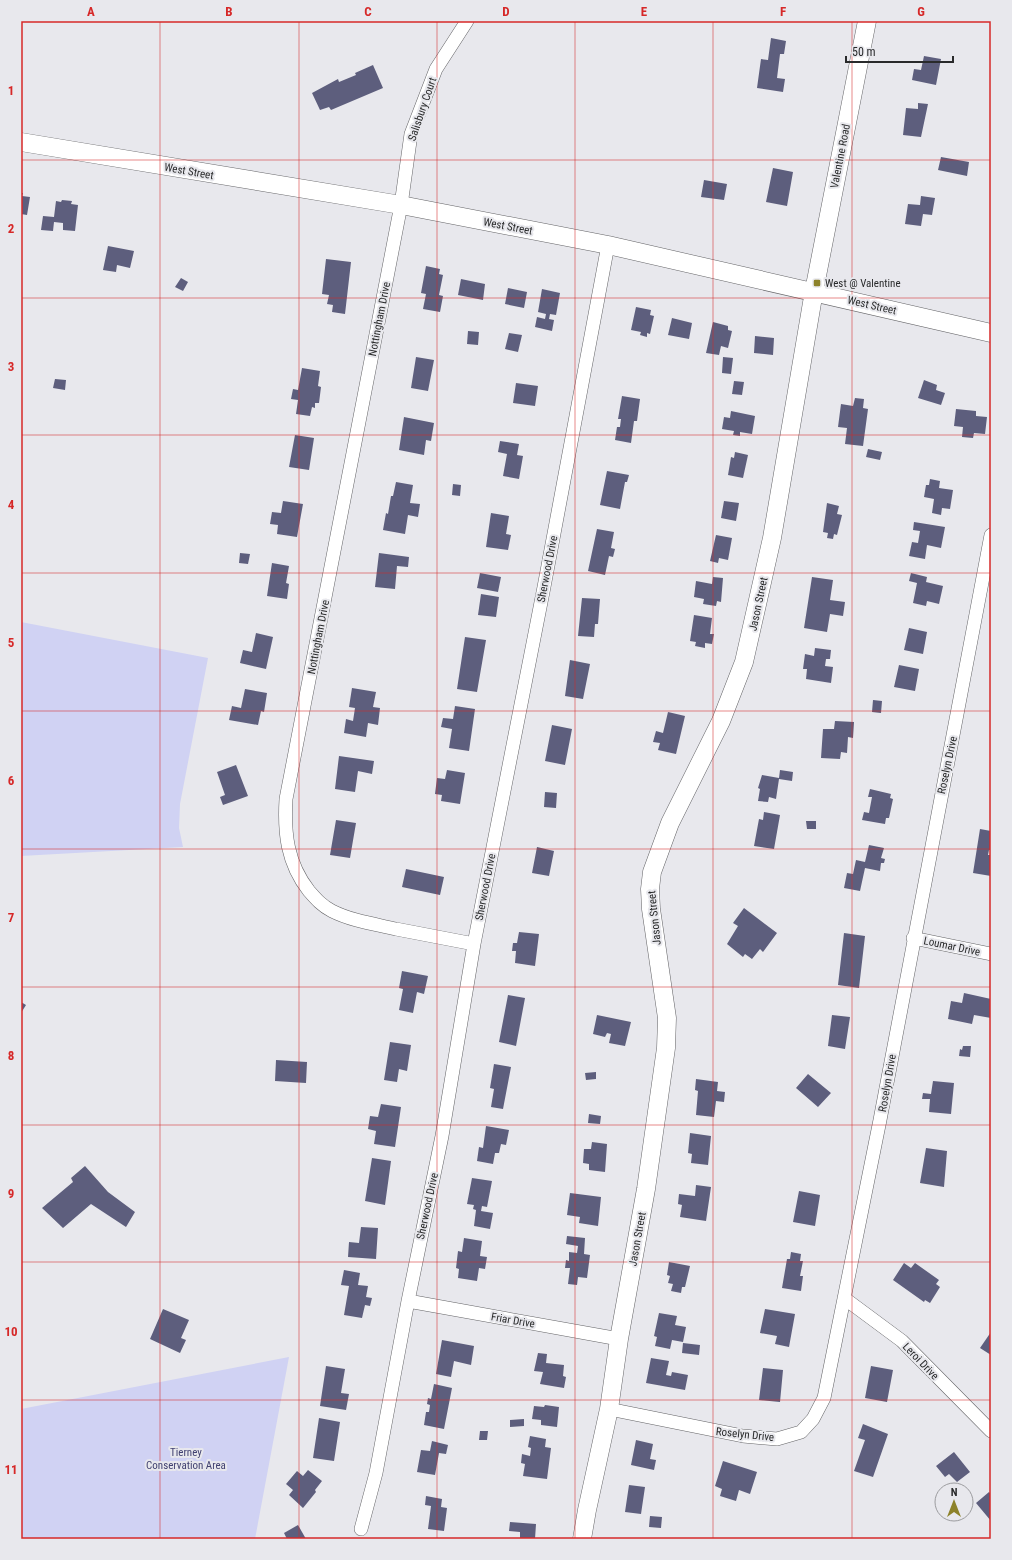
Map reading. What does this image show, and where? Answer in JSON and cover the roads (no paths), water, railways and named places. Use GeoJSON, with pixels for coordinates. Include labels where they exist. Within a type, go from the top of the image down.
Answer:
{"type":"FeatureCollection","features":[{"type":"Feature","properties":{"kind":"street","name":"Salisbury Court"},"geometry":{"type":"LineString","coordinates":[[401,205],[411,134],[436,69],[467,21]]}},
{"type":"Feature","properties":{"kind":"street","name":"Valentine Road"},"geometry":{"type":"LineString","coordinates":[[814,291],[867,21]]}},
{"type":"Feature","properties":{"kind":"street","name":"West Street"},"geometry":{"type":"LineString","coordinates":[[21,142],[401,205],[608,244],[814,291],[991,334]]}},
{"type":"Feature","properties":{"kind":"street","name":"Nottingham Drive"},"geometry":{"type":"LineString","coordinates":[[401,205],[286,799],[285,823],[287,845],[293,864],[304,884],[316,900],[331,910],[370,924],[474,944]]}},
{"type":"Feature","properties":{"kind":"street","name":"Sherwood Drive"},"geometry":{"type":"LineString","coordinates":[[361,1529],[376,1473],[408,1301],[442,1136],[474,944],[608,244]]}},
{"type":"Feature","properties":{"kind":"street","name":"Jason Street"},"geometry":{"type":"LineString","coordinates":[[582,1539],[586,1510],[609,1409],[619,1339],[646,1189],[666,1048],[667,1018],[651,909],[650,889],[652,872],[670,823],[721,721],[744,662],[772,538],[814,291]]}},
{"type":"Feature","properties":{"kind":"street","name":"Roselyn Drive"},"geometry":{"type":"LineString","coordinates":[[609,1409],[743,1436],[777,1439],[801,1432],[813,1419],[824,1398],[880,1120],[913,938],[991,535]]}},
{"type":"Feature","properties":{"kind":"street","name":"Loumar Drive"},"geometry":{"type":"LineString","coordinates":[[913,938],[991,954]]}},
{"type":"Feature","properties":{"kind":"street","name":"Leroi Drive"},"geometry":{"type":"LineString","coordinates":[[844,1298],[902,1342],[991,1431]]}},
{"type":"Feature","properties":{"kind":"street","name":"Friar Drive"},"geometry":{"type":"LineString","coordinates":[[408,1301],[619,1339]]}},
{"type":"Feature","properties":{"kind":"place","name":"West @ Valentine"},"geometry":{"type":"Point","coordinates":[817,283]}},
{"type":"Feature","properties":{"kind":"park label","name":"Tierney Conservation Area"},"geometry":{"type":"Point","coordinates":[186,1458]}}]}
